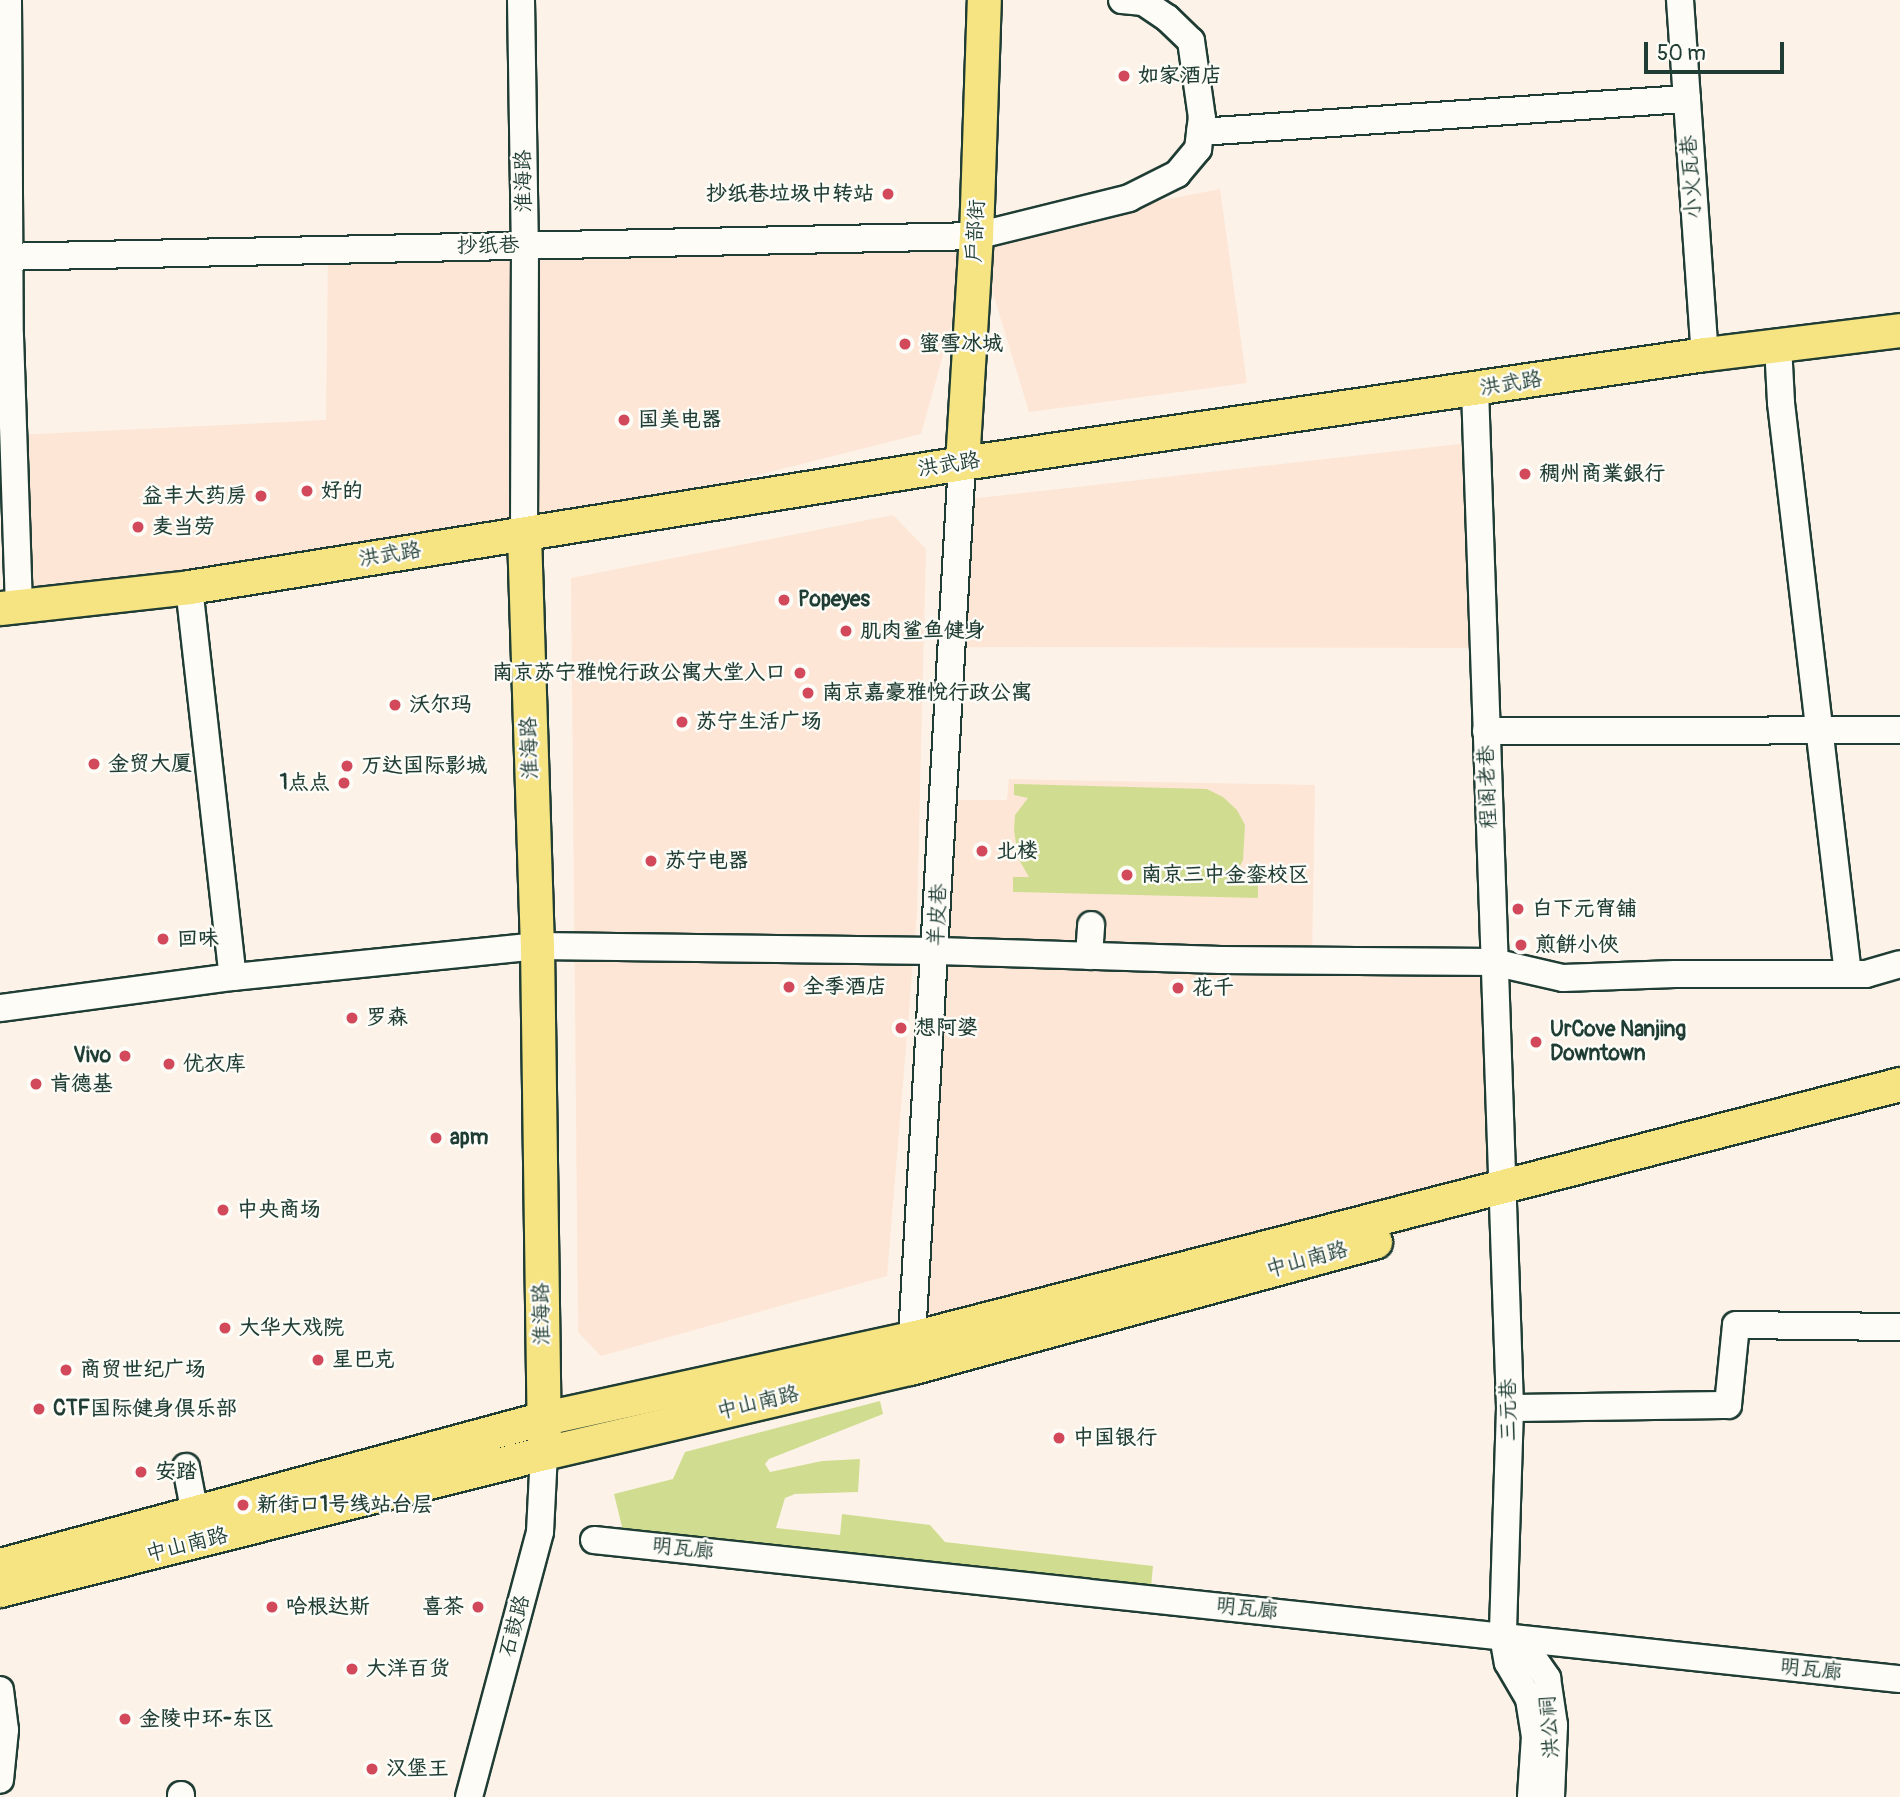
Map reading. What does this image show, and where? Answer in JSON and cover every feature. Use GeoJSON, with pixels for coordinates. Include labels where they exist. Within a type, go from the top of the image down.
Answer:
{"type":"FeatureCollection","features":[{"type":"Feature","properties":{"kind":"main road","name":"户部街"},"geometry":{"type":"LineString","coordinates":[[962,463],[976,236],[984,0]]}},
{"type":"Feature","properties":{"kind":"main road","name":"洪武路"},"geometry":{"type":"LineString","coordinates":[[9,607],[189,587],[962,463],[1475,390],[1705,354],[1900,330]]}},
{"type":"Feature","properties":{"kind":"main road","name":"淮海路"},"geometry":{"type":"LineString","coordinates":[[524,534],[537,946],[544,1453]]}},
{"type":"Feature","properties":{"kind":"main road","name":"中山南路"},"geometry":{"type":"LineString","coordinates":[[0,1590],[544,1453],[911,1353],[1456,1220],[1503,1185]]}},
{"type":"Feature","properties":{"kind":"main road","name":"中山南路"},"geometry":{"type":"LineString","coordinates":[[300,1485],[544,1418],[911,1353]]}},
{"type":"Feature","properties":{"kind":"street"},"geometry":{"type":"LineString","coordinates":[[8,0],[5,257],[9,607]]}},
{"type":"Feature","properties":{"kind":"street","name":"淮海路"},"geometry":{"type":"LineString","coordinates":[[520,0],[525,245],[524,534]]}},
{"type":"Feature","properties":{"kind":"street"},"geometry":{"type":"LineString","coordinates":[[1122,0],[1143,2],[1167,18],[1191,41],[1202,118],[1200,132],[1687,99]]}},
{"type":"Feature","properties":{"kind":"street","name":"小火瓦巷"},"geometry":{"type":"LineString","coordinates":[[1680,0],[1705,354]]}},
{"type":"Feature","properties":{"kind":"street","name":"抄纸巷"},"geometry":{"type":"LineString","coordinates":[[5,257],[976,236],[1129,198],[1177,174],[1198,149],[1200,132]]}},
{"type":"Feature","properties":{"kind":"street"},"geometry":{"type":"LineString","coordinates":[[1778,345],[1781,403],[1848,974]]}},
{"type":"Feature","properties":{"kind":"street","name":"程阁老巷"},"geometry":{"type":"LineString","coordinates":[[1475,390],[1493,962],[1503,1185]]}},
{"type":"Feature","properties":{"kind":"street","name":"羊皮巷"},"geometry":{"type":"LineString","coordinates":[[911,1353],[937,951],[950,647],[962,463]]}},
{"type":"Feature","properties":{"kind":"street"},"geometry":{"type":"LineString","coordinates":[[189,587],[233,977]]}},
{"type":"Feature","properties":{"kind":"street"},"geometry":{"type":"LineString","coordinates":[[1486,731],[1900,730]]}},
{"type":"Feature","properties":{"kind":"street"},"geometry":{"type":"LineString","coordinates":[[1089,956],[1091,925]]}},
{"type":"Feature","properties":{"kind":"street"},"geometry":{"type":"LineString","coordinates":[[0,1008],[233,977],[537,946],[1493,962],[1563,978],[1675,974],[1866,974],[1900,964]]}},
{"type":"Feature","properties":{"kind":"street"},"geometry":{"type":"LineString","coordinates":[[1503,1185],[1900,1084]]}},
{"type":"Feature","properties":{"kind":"street","name":"三元巷"},"geometry":{"type":"LineString","coordinates":[[1503,1185],[1510,1408],[1503,1636]]}},
{"type":"Feature","properties":{"kind":"street"},"geometry":{"type":"LineString","coordinates":[[1510,1408],[1728,1405],[1736,1325],[1900,1327]]}},
{"type":"Feature","properties":{"kind":"street"},"geometry":{"type":"LineString","coordinates":[[0,1565],[300,1485],[911,1353]]}},
{"type":"Feature","properties":{"kind":"street","name":"石鼓路"},"geometry":{"type":"LineString","coordinates":[[469,1797],[540,1532],[544,1453]]}},
{"type":"Feature","properties":{"kind":"street"},"geometry":{"type":"LineString","coordinates":[[186,1467],[195,1514]]}},
{"type":"Feature","properties":{"kind":"street","name":"明瓦廊"},"geometry":{"type":"LineString","coordinates":[[594,1540],[1503,1636],[1900,1674]]}},
{"type":"Feature","properties":{"kind":"street","name":"洪公祠"},"geometry":{"type":"LineString","coordinates":[[1503,1636],[1507,1663],[1530,1699],[1535,1736],[1531,1797]]}},
{"type":"Feature","properties":{"kind":"street","name":"洪公祠"},"geometry":{"type":"LineString","coordinates":[[1503,1636],[1529,1652],[1547,1678],[1554,1725],[1551,1797]]}},
{"type":"Feature","properties":{"kind":"street"},"geometry":{"type":"LineString","coordinates":[[0,1690],[5,1730],[0,1780]]}},
{"type":"Feature","properties":{"kind":"shaded area"},"geometry":{"type":"Polygon","coordinates":[[[1220,189],[1247,383],[1029,412],[976,237],[921,434],[524,534],[19,606],[15,435],[326,420],[328,250],[976,236],[1220,189]]]}},
{"type":"Feature","properties":{"kind":"shaded area"},"geometry":{"type":"Polygon","coordinates":[[[1477,442],[1484,648],[950,647],[960,500],[1477,442]]]}},
{"type":"Feature","properties":{"kind":"shaded area"},"geometry":{"type":"Polygon","coordinates":[[[893,515],[926,549],[917,914],[887,1276],[601,1356],[578,1332],[571,578],[893,515]]]}},
{"type":"Feature","properties":{"kind":"shaded area"},"geometry":{"type":"Polygon","coordinates":[[[1009,779],[1315,785],[1312,961],[1493,962],[1503,1185],[1456,1219],[910,1368],[943,800],[1007,800],[1009,779]]]}},
{"type":"Feature","properties":{"kind":"green space"},"geometry":{"type":"Polygon","coordinates":[[[1014,784],[1207,789],[1223,797],[1237,810],[1245,825],[1243,860],[1232,882],[1258,883],[1258,898],[1013,892],[1013,877],[1029,877],[1018,858],[1014,830],[1015,815],[1028,798],[1014,795],[1014,784]]]}},
{"type":"Feature","properties":{"kind":"green space"},"geometry":{"type":"Polygon","coordinates":[[[880,1401],[883,1414],[769,1459],[765,1464],[770,1472],[822,1461],[860,1459],[858,1492],[795,1494],[785,1498],[776,1528],[840,1535],[842,1514],[930,1525],[945,1542],[1153,1566],[1151,1587],[623,1531],[614,1494],[673,1479],[685,1452],[880,1401]]]}},
{"type":"Feature","properties":{"kind":"place","name":"如家酒店"},"geometry":{"type":"Point","coordinates":[1124,76]}},
{"type":"Feature","properties":{"kind":"place","name":"抄纸巷垃圾中转站"},"geometry":{"type":"Point","coordinates":[888,194]}},
{"type":"Feature","properties":{"kind":"place","name":"蜜雪冰城"},"geometry":{"type":"Point","coordinates":[905,344]}},
{"type":"Feature","properties":{"kind":"place","name":"国美电器"},"geometry":{"type":"Point","coordinates":[624,420]}},
{"type":"Feature","properties":{"kind":"place","name":"稠州商業銀行"},"geometry":{"type":"Point","coordinates":[1525,474]}},
{"type":"Feature","properties":{"kind":"place","name":"好的"},"geometry":{"type":"Point","coordinates":[307,491]}},
{"type":"Feature","properties":{"kind":"place","name":"益丰大药房"},"geometry":{"type":"Point","coordinates":[261,496]}},
{"type":"Feature","properties":{"kind":"place","name":"麦当劳"},"geometry":{"type":"Point","coordinates":[138,527]}},
{"type":"Feature","properties":{"kind":"place","name":"Popeyes"},"geometry":{"type":"Point","coordinates":[784,600]}},
{"type":"Feature","properties":{"kind":"place","name":"肌肉鲨鱼健身"},"geometry":{"type":"Point","coordinates":[846,631]}},
{"type":"Feature","properties":{"kind":"place","name":"南京苏宁雅悦行政公寓大堂入口"},"geometry":{"type":"Point","coordinates":[800,673]}},
{"type":"Feature","properties":{"kind":"place","name":"南京嘉豪雅悦行政公寓"},"geometry":{"type":"Point","coordinates":[808,693]}},
{"type":"Feature","properties":{"kind":"place","name":"沃尔玛"},"geometry":{"type":"Point","coordinates":[395,705]}},
{"type":"Feature","properties":{"kind":"place","name":"苏宁生活广场"},"geometry":{"type":"Point","coordinates":[682,722]}},
{"type":"Feature","properties":{"kind":"place","name":"金贸大厦"},"geometry":{"type":"Point","coordinates":[94,764]}},
{"type":"Feature","properties":{"kind":"place","name":"万达国际影城"},"geometry":{"type":"Point","coordinates":[347,766]}},
{"type":"Feature","properties":{"kind":"place","name":"1点点"},"geometry":{"type":"Point","coordinates":[344,783]}},
{"type":"Feature","properties":{"kind":"place","name":"北楼"},"geometry":{"type":"Point","coordinates":[982,851]}},
{"type":"Feature","properties":{"kind":"place","name":"苏宁电器"},"geometry":{"type":"Point","coordinates":[651,861]}},
{"type":"Feature","properties":{"kind":"place","name":"南京三中金銮校区"},"geometry":{"type":"Point","coordinates":[1127,875]}},
{"type":"Feature","properties":{"kind":"place","name":"白下元宵舖"},"geometry":{"type":"Point","coordinates":[1518,909]}},
{"type":"Feature","properties":{"kind":"place","name":"回味"},"geometry":{"type":"Point","coordinates":[163,939]}},
{"type":"Feature","properties":{"kind":"place","name":"煎餅小俠"},"geometry":{"type":"Point","coordinates":[1521,945]}},
{"type":"Feature","properties":{"kind":"place","name":"全季酒店"},"geometry":{"type":"Point","coordinates":[789,987]}},
{"type":"Feature","properties":{"kind":"place","name":"花千"},"geometry":{"type":"Point","coordinates":[1178,988]}},
{"type":"Feature","properties":{"kind":"place","name":"罗森"},"geometry":{"type":"Point","coordinates":[352,1018]}},
{"type":"Feature","properties":{"kind":"place","name":"想阿婆"},"geometry":{"type":"Point","coordinates":[901,1028]}},
{"type":"Feature","properties":{"kind":"place","name":"UrCove Nanjing Downtown"},"geometry":{"type":"Point","coordinates":[1536,1042]}},
{"type":"Feature","properties":{"kind":"place","name":"Vivo"},"geometry":{"type":"Point","coordinates":[125,1056]}},
{"type":"Feature","properties":{"kind":"place","name":"优衣库"},"geometry":{"type":"Point","coordinates":[169,1064]}},
{"type":"Feature","properties":{"kind":"place","name":"肯德基"},"geometry":{"type":"Point","coordinates":[36,1084]}},
{"type":"Feature","properties":{"kind":"place","name":"apm"},"geometry":{"type":"Point","coordinates":[436,1138]}},
{"type":"Feature","properties":{"kind":"place","name":"中央商场"},"geometry":{"type":"Point","coordinates":[223,1210]}},
{"type":"Feature","properties":{"kind":"place","name":"大华大戏院"},"geometry":{"type":"Point","coordinates":[225,1328]}},
{"type":"Feature","properties":{"kind":"place","name":"星巴克"},"geometry":{"type":"Point","coordinates":[318,1360]}},
{"type":"Feature","properties":{"kind":"place","name":"商贸世纪广场"},"geometry":{"type":"Point","coordinates":[66,1370]}},
{"type":"Feature","properties":{"kind":"place","name":"CTF国际健身俱乐部"},"geometry":{"type":"Point","coordinates":[39,1409]}},
{"type":"Feature","properties":{"kind":"place","name":"中国银行"},"geometry":{"type":"Point","coordinates":[1059,1438]}},
{"type":"Feature","properties":{"kind":"place","name":"安踏"},"geometry":{"type":"Point","coordinates":[141,1472]}},
{"type":"Feature","properties":{"kind":"place","name":"新街口1号线站台层"},"geometry":{"type":"Point","coordinates":[243,1505]}},
{"type":"Feature","properties":{"kind":"place","name":"哈根达斯"},"geometry":{"type":"Point","coordinates":[272,1607]}},
{"type":"Feature","properties":{"kind":"place","name":"喜茶"},"geometry":{"type":"Point","coordinates":[478,1607]}},
{"type":"Feature","properties":{"kind":"place","name":"大洋百货"},"geometry":{"type":"Point","coordinates":[352,1669]}},
{"type":"Feature","properties":{"kind":"place","name":"金陵中环-东区"},"geometry":{"type":"Point","coordinates":[125,1719]}},
{"type":"Feature","properties":{"kind":"place","name":"汉堡王"},"geometry":{"type":"Point","coordinates":[372,1769]}}]}
